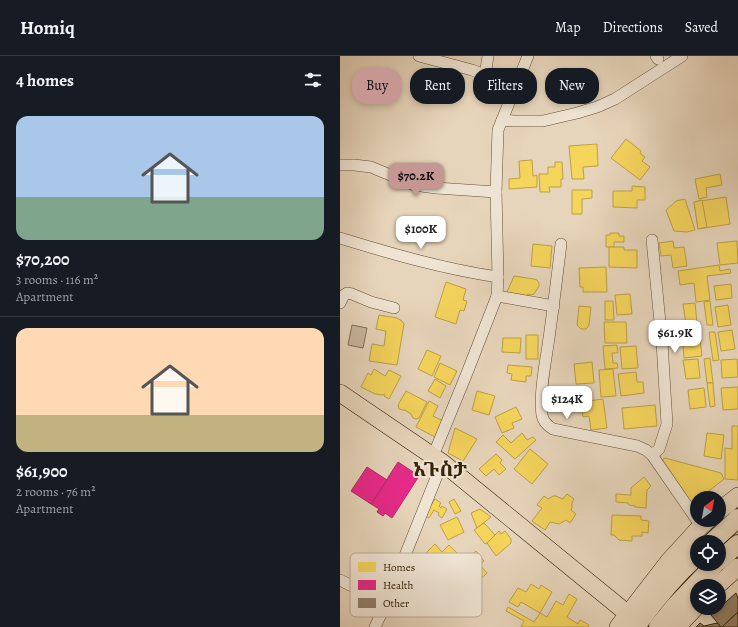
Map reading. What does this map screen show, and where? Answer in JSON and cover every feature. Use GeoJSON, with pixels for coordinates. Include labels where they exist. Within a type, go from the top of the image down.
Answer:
{"type":"FeatureCollection","features":[{"type":"Feature","properties":{"kind":"highway"},"geometry":{"type":"LineString","coordinates":[[720,535],[738,518]]}},
{"type":"Feature","properties":{"kind":"highway"},"geometry":{"type":"LineString","coordinates":[[726,555],[738,544]]}},
{"type":"Feature","properties":{"kind":"highway"},"geometry":{"type":"LineString","coordinates":[[627,621],[647,610],[690,563]]}},
{"type":"Feature","properties":{"kind":"highway"},"geometry":{"type":"LineString","coordinates":[[658,627],[675,606],[708,571]]}},
{"type":"Feature","properties":{"kind":"main road"},"geometry":{"type":"LineString","coordinates":[[340,393],[436,462]]}},
{"type":"Feature","properties":{"kind":"main road"},"geometry":{"type":"LineString","coordinates":[[340,403],[436,462],[443,463],[502,511],[627,621],[669,561],[701,527]]}},
{"type":"Feature","properties":{"kind":"main road"},"geometry":{"type":"LineString","coordinates":[[726,505],[738,496]]}},
{"type":"Feature","properties":{"kind":"main road"},"geometry":{"type":"LineString","coordinates":[[725,579],[738,567]]}},
{"type":"Feature","properties":{"kind":"main road"},"geometry":{"type":"LineString","coordinates":[[682,625],[690,615]]}},
{"type":"Feature","properties":{"kind":"street"},"geometry":{"type":"LineString","coordinates":[[486,68],[488,56]]}},
{"type":"Feature","properties":{"kind":"street"},"geometry":{"type":"LineString","coordinates":[[523,68],[528,56]]}},
{"type":"Feature","properties":{"kind":"street"},"geometry":{"type":"LineString","coordinates":[[502,120],[543,121],[597,107],[615,99],[682,56]]}},
{"type":"Feature","properties":{"kind":"street"},"geometry":{"type":"LineString","coordinates":[[427,57],[473,70]]}},
{"type":"Feature","properties":{"kind":"street"},"geometry":{"type":"LineString","coordinates":[[404,553],[467,373],[497,296],[496,192],[498,130],[509,104]]}},
{"type":"Feature","properties":{"kind":"street"},"geometry":{"type":"LineString","coordinates":[[340,165],[371,167],[414,185],[496,192]]}},
{"type":"Feature","properties":{"kind":"street"},"geometry":{"type":"LineString","coordinates":[[340,238],[401,257],[437,266],[473,274],[498,277]]}},
{"type":"Feature","properties":{"kind":"street"},"geometry":{"type":"LineString","coordinates":[[652,240],[662,343],[667,424],[658,449],[652,455]]}},
{"type":"Feature","properties":{"kind":"street"},"geometry":{"type":"LineString","coordinates":[[561,244],[542,393],[542,416],[548,426],[553,429],[637,446],[646,450],[652,455],[690,504]]}},
{"type":"Feature","properties":{"kind":"street"},"geometry":{"type":"LineString","coordinates":[[340,303],[344,295],[347,293],[371,302],[394,308]]}},
{"type":"Feature","properties":{"kind":"street"},"geometry":{"type":"LineString","coordinates":[[497,296],[554,306]]}},
{"type":"Feature","properties":{"kind":"street"},"geometry":{"type":"LineString","coordinates":[[340,580],[350,585]]}},
{"type":"Feature","properties":{"kind":"street"},"geometry":{"type":"LineString","coordinates":[[375,627],[380,617]]}},
{"type":"Feature","properties":{"kind":"shaded area"},"geometry":{"type":"Polygon","coordinates":[[[352,325],[367,328],[363,348],[348,345],[352,325]]]}},
{"type":"Feature","properties":{"kind":"building: Homes"},"geometry":{"type":"Polygon","coordinates":[[[626,139],[641,151],[640,153],[645,157],[642,161],[650,167],[640,180],[611,158],[626,139]]]}},
{"type":"Feature","properties":{"kind":"building: Homes"},"geometry":{"type":"Polygon","coordinates":[[[597,144],[598,166],[583,167],[584,179],[572,179],[569,146],[597,144]]]}},
{"type":"Feature","properties":{"kind":"building: Homes"},"geometry":{"type":"Polygon","coordinates":[[[532,160],[533,176],[537,175],[537,187],[509,189],[509,179],[520,178],[519,161],[532,160]]]}},
{"type":"Feature","properties":{"kind":"building: Homes"},"geometry":{"type":"Polygon","coordinates":[[[555,162],[562,162],[563,179],[561,179],[561,187],[549,187],[550,192],[540,192],[539,174],[548,174],[548,167],[555,167],[555,162]]]}},
{"type":"Feature","properties":{"kind":"building: Homes"},"geometry":{"type":"Polygon","coordinates":[[[720,174],[722,185],[706,188],[707,197],[699,199],[695,179],[720,174]]]}},
{"type":"Feature","properties":{"kind":"building: Homes"},"geometry":{"type":"Polygon","coordinates":[[[632,186],[645,187],[645,200],[637,200],[637,208],[613,207],[613,191],[632,191],[632,186]]]}},
{"type":"Feature","properties":{"kind":"building: Homes"},"geometry":{"type":"Polygon","coordinates":[[[572,190],[592,190],[592,198],[582,199],[582,214],[572,214],[572,190]]]}},
{"type":"Feature","properties":{"kind":"building: Homes"},"geometry":{"type":"Polygon","coordinates":[[[726,197],[730,224],[698,229],[694,202],[726,197]]]}},
{"type":"Feature","properties":{"kind":"building: Homes"},"geometry":{"type":"Polygon","coordinates":[[[685,199],[695,230],[687,232],[674,231],[666,210],[676,201],[685,199]]]}},
{"type":"Feature","properties":{"kind":"building: Homes"},"geometry":{"type":"Polygon","coordinates":[[[702,200],[707,227],[698,229],[694,202],[702,200]]]}},
{"type":"Feature","properties":{"kind":"building: Homes"},"geometry":{"type":"Polygon","coordinates":[[[610,233],[619,233],[619,236],[624,236],[624,242],[614,242],[614,247],[606,247],[606,235],[610,235],[610,233]]]}},
{"type":"Feature","properties":{"kind":"building: Homes"},"geometry":{"type":"Polygon","coordinates":[[[673,241],[674,248],[684,247],[687,266],[673,268],[671,255],[661,256],[659,243],[673,241]]]}},
{"type":"Feature","properties":{"kind":"building: Homes"},"geometry":{"type":"Polygon","coordinates":[[[737,241],[738,263],[720,265],[717,243],[737,241]]]}},
{"type":"Feature","properties":{"kind":"building: Homes"},"geometry":{"type":"Polygon","coordinates":[[[533,244],[552,246],[550,268],[531,266],[533,244]]]}},
{"type":"Feature","properties":{"kind":"building: Homes"},"geometry":{"type":"Polygon","coordinates":[[[609,247],[624,247],[624,250],[637,250],[637,268],[609,267],[609,247]]]}},
{"type":"Feature","properties":{"kind":"building: Homes"},"geometry":{"type":"Polygon","coordinates":[[[719,265],[720,271],[730,269],[731,273],[707,276],[710,300],[696,302],[694,283],[680,285],[678,271],[719,265]]]}},
{"type":"Feature","properties":{"kind":"building: Homes"},"geometry":{"type":"Polygon","coordinates":[[[606,267],[607,292],[583,292],[583,287],[580,287],[579,268],[606,267]]]}},
{"type":"Feature","properties":{"kind":"building: Homes"},"geometry":{"type":"Polygon","coordinates":[[[514,276],[537,280],[539,286],[534,294],[528,294],[524,299],[517,294],[514,297],[507,292],[514,276]]]}},
{"type":"Feature","properties":{"kind":"building: Homes"},"geometry":{"type":"Polygon","coordinates":[[[446,282],[466,289],[463,300],[467,301],[464,311],[460,310],[456,324],[435,317],[446,282]]]}},
{"type":"Feature","properties":{"kind":"building: Homes"},"geometry":{"type":"Polygon","coordinates":[[[731,284],[732,298],[716,300],[714,286],[731,284]]]}},
{"type":"Feature","properties":{"kind":"building: Homes"},"geometry":{"type":"Polygon","coordinates":[[[630,294],[632,314],[617,315],[615,295],[630,294]]]}},
{"type":"Feature","properties":{"kind":"building: Homes"},"geometry":{"type":"Polygon","coordinates":[[[605,301],[613,301],[614,320],[605,320],[605,301]]]}},
{"type":"Feature","properties":{"kind":"building: Homes"},"geometry":{"type":"Polygon","coordinates":[[[710,301],[713,325],[707,325],[704,302],[710,301]]]}},
{"type":"Feature","properties":{"kind":"building: Homes"},"geometry":{"type":"Polygon","coordinates":[[[695,303],[697,323],[686,324],[683,304],[695,303]]]}},
{"type":"Feature","properties":{"kind":"building: Homes"},"geometry":{"type":"Polygon","coordinates":[[[728,305],[731,325],[718,327],[715,307],[728,305]]]}},
{"type":"Feature","properties":{"kind":"building: Homes"},"geometry":{"type":"Polygon","coordinates":[[[579,306],[591,307],[589,325],[586,329],[581,329],[577,325],[579,306]]]}},
{"type":"Feature","properties":{"kind":"building: Homes"},"geometry":{"type":"Polygon","coordinates":[[[379,315],[397,318],[404,324],[397,365],[369,361],[372,344],[384,346],[386,331],[376,329],[379,315]]]}},
{"type":"Feature","properties":{"kind":"building: Homes"},"geometry":{"type":"Polygon","coordinates":[[[604,322],[626,322],[627,343],[605,343],[604,322]]]}},
{"type":"Feature","properties":{"kind":"building: Homes"},"geometry":{"type":"Polygon","coordinates":[[[732,330],[735,349],[721,351],[718,332],[732,330]]]}},
{"type":"Feature","properties":{"kind":"building: Homes"},"geometry":{"type":"Polygon","coordinates":[[[699,332],[702,356],[684,358],[682,334],[699,332]]]}},
{"type":"Feature","properties":{"kind":"building: Homes"},"geometry":{"type":"Polygon","coordinates":[[[709,332],[715,332],[719,360],[713,361],[709,332]]]}},
{"type":"Feature","properties":{"kind":"building: Homes"},"geometry":{"type":"Polygon","coordinates":[[[526,335],[538,335],[538,359],[526,359],[526,335]]]}},
{"type":"Feature","properties":{"kind":"building: Homes"},"geometry":{"type":"Polygon","coordinates":[[[503,338],[521,338],[520,353],[502,352],[503,338]]]}},
{"type":"Feature","properties":{"kind":"building: Homes"},"geometry":{"type":"Polygon","coordinates":[[[617,345],[618,353],[612,353],[613,363],[617,363],[618,368],[605,369],[603,346],[617,345]]]}},
{"type":"Feature","properties":{"kind":"building: Homes"},"geometry":{"type":"Polygon","coordinates":[[[636,346],[638,368],[622,369],[620,347],[636,346]]]}},
{"type":"Feature","properties":{"kind":"building: Homes"},"geometry":{"type":"Polygon","coordinates":[[[427,350],[441,356],[432,376],[418,369],[427,350]]]}},
{"type":"Feature","properties":{"kind":"building: Homes"},"geometry":{"type":"Polygon","coordinates":[[[710,358],[713,383],[707,383],[704,359],[710,358]]]}},
{"type":"Feature","properties":{"kind":"building: Homes"},"geometry":{"type":"Polygon","coordinates":[[[698,359],[700,378],[686,379],[683,360],[698,359]]]}},
{"type":"Feature","properties":{"kind":"building: Homes"},"geometry":{"type":"Polygon","coordinates":[[[737,359],[738,377],[722,378],[721,360],[737,359]]]}},
{"type":"Feature","properties":{"kind":"building: Homes"},"geometry":{"type":"Polygon","coordinates":[[[592,362],[594,383],[576,384],[574,364],[592,362]]]}},
{"type":"Feature","properties":{"kind":"building: Homes"},"geometry":{"type":"Polygon","coordinates":[[[440,363],[457,371],[450,385],[434,377],[440,363]]]}},
{"type":"Feature","properties":{"kind":"building: Homes"},"geometry":{"type":"Polygon","coordinates":[[[508,365],[532,367],[531,376],[526,376],[526,382],[511,380],[512,374],[507,373],[508,365]]]}},
{"type":"Feature","properties":{"kind":"building: Homes"},"geometry":{"type":"Polygon","coordinates":[[[374,369],[385,376],[389,370],[401,376],[389,399],[384,396],[385,394],[375,394],[361,387],[368,373],[371,375],[374,369]]]}},
{"type":"Feature","properties":{"kind":"building: Homes"},"geometry":{"type":"Polygon","coordinates":[[[613,369],[616,396],[601,397],[599,370],[613,369]]]}},
{"type":"Feature","properties":{"kind":"building: Homes"},"geometry":{"type":"Polygon","coordinates":[[[636,372],[637,382],[643,382],[644,393],[621,396],[618,374],[636,372]]]}},
{"type":"Feature","properties":{"kind":"building: Homes"},"geometry":{"type":"Polygon","coordinates":[[[435,379],[446,386],[440,398],[428,391],[435,379]]]}},
{"type":"Feature","properties":{"kind":"building: Homes"},"geometry":{"type":"Polygon","coordinates":[[[707,383],[713,383],[715,406],[710,407],[707,383]]]}},
{"type":"Feature","properties":{"kind":"building: Homes"},"geometry":{"type":"Polygon","coordinates":[[[738,387],[738,409],[723,410],[721,388],[738,387]]]}},
{"type":"Feature","properties":{"kind":"building: Homes"},"geometry":{"type":"Polygon","coordinates":[[[704,388],[706,407],[690,409],[688,390],[704,388]]]}},
{"type":"Feature","properties":{"kind":"building: Homes"},"geometry":{"type":"Polygon","coordinates":[[[406,391],[427,402],[419,418],[413,418],[411,414],[405,410],[399,409],[398,405],[406,391]]]}},
{"type":"Feature","properties":{"kind":"building: Homes"},"geometry":{"type":"Polygon","coordinates":[[[477,391],[495,396],[489,415],[472,410],[477,391]]]}},
{"type":"Feature","properties":{"kind":"building: Homes"},"geometry":{"type":"Polygon","coordinates":[[[603,399],[607,428],[591,430],[589,416],[583,417],[581,402],[603,399]]]}},
{"type":"Feature","properties":{"kind":"building: Homes"},"geometry":{"type":"Polygon","coordinates":[[[429,401],[438,406],[433,416],[443,421],[435,437],[416,427],[429,401]]]}},
{"type":"Feature","properties":{"kind":"building: Homes"},"geometry":{"type":"Polygon","coordinates":[[[655,405],[657,426],[624,429],[622,408],[655,405]]]}},
{"type":"Feature","properties":{"kind":"building: Homes"},"geometry":{"type":"Polygon","coordinates":[[[516,407],[522,419],[512,423],[514,428],[502,433],[495,417],[516,407]]]}},
{"type":"Feature","properties":{"kind":"building: Homes"},"geometry":{"type":"Polygon","coordinates":[[[732,426],[738,426],[738,480],[725,479],[725,448],[732,449],[732,426]]]}},
{"type":"Feature","properties":{"kind":"building: Homes"},"geometry":{"type":"Polygon","coordinates":[[[455,428],[477,439],[463,461],[448,453],[455,428]]]}},
{"type":"Feature","properties":{"kind":"building: Homes"},"geometry":{"type":"Polygon","coordinates":[[[522,433],[527,440],[533,437],[536,440],[515,459],[496,442],[503,435],[511,443],[522,433]]]}},
{"type":"Feature","properties":{"kind":"building: Homes"},"geometry":{"type":"Polygon","coordinates":[[[707,433],[724,435],[721,459],[704,456],[707,433]]]}},
{"type":"Feature","properties":{"kind":"building: Homes"},"geometry":{"type":"Polygon","coordinates":[[[530,449],[548,464],[532,484],[514,469],[530,449]]]}},
{"type":"Feature","properties":{"kind":"building: Homes"},"geometry":{"type":"Polygon","coordinates":[[[496,454],[502,460],[500,463],[506,469],[499,475],[494,469],[486,476],[479,469],[496,454]]]}},
{"type":"Feature","properties":{"kind":"building: Homes"},"geometry":{"type":"Polygon","coordinates":[[[665,458],[721,473],[724,479],[709,491],[690,491],[690,501],[662,460],[665,458]]]}},
{"type":"Feature","properties":{"kind":"building: Homes"},"geometry":{"type":"Polygon","coordinates":[[[644,477],[651,486],[647,490],[646,508],[635,507],[629,505],[628,503],[616,502],[616,494],[631,495],[631,488],[644,477]]]}},
{"type":"Feature","properties":{"kind":"building: Homes"},"geometry":{"type":"Polygon","coordinates":[[[567,494],[574,499],[571,510],[576,514],[570,523],[566,520],[559,524],[550,522],[545,530],[532,521],[542,508],[537,505],[544,496],[548,499],[556,496],[563,499],[567,494]]]}},
{"type":"Feature","properties":{"kind":"building: Homes"},"geometry":{"type":"Polygon","coordinates":[[[435,499],[441,503],[439,506],[441,508],[442,506],[447,509],[442,518],[438,515],[439,513],[434,510],[429,518],[426,516],[427,511],[435,499]]]}},
{"type":"Feature","properties":{"kind":"building: Homes"},"geometry":{"type":"Polygon","coordinates":[[[454,499],[461,511],[455,514],[449,502],[454,499]]]}},
{"type":"Feature","properties":{"kind":"building: Homes"},"geometry":{"type":"Polygon","coordinates":[[[480,509],[491,517],[477,528],[471,513],[480,509]]]}},
{"type":"Feature","properties":{"kind":"building: Homes"},"geometry":{"type":"Polygon","coordinates":[[[612,515],[641,516],[641,520],[649,521],[648,533],[642,532],[642,536],[632,536],[632,541],[619,540],[614,535],[611,535],[612,515]]]}},
{"type":"Feature","properties":{"kind":"building: Homes"},"geometry":{"type":"Polygon","coordinates":[[[457,517],[464,532],[448,540],[440,525],[457,517]]]}},
{"type":"Feature","properties":{"kind":"building: Homes"},"geometry":{"type":"Polygon","coordinates":[[[484,523],[495,535],[485,544],[474,530],[484,523]]]}},
{"type":"Feature","properties":{"kind":"building: Homes"},"geometry":{"type":"Polygon","coordinates":[[[499,531],[501,534],[505,531],[511,539],[511,543],[496,556],[487,543],[499,531]]]}},
{"type":"Feature","properties":{"kind":"building: Homes"},"geometry":{"type":"Polygon","coordinates":[[[435,544],[442,552],[449,545],[457,553],[426,553],[435,544]]]}},
{"type":"Feature","properties":{"kind":"building: Homes"},"geometry":{"type":"Polygon","coordinates":[[[482,567],[487,573],[482,578],[482,567]]]}},
{"type":"Feature","properties":{"kind":"building: Homes"},"geometry":{"type":"Polygon","coordinates":[[[531,584],[539,589],[541,585],[552,592],[540,613],[521,602],[518,607],[509,602],[518,588],[526,592],[531,584]]]}},
{"type":"Feature","properties":{"kind":"building: Homes"},"geometry":{"type":"Polygon","coordinates":[[[569,594],[577,599],[567,617],[578,624],[580,620],[589,625],[588,627],[521,627],[524,621],[506,611],[508,607],[534,622],[540,613],[547,617],[556,601],[563,605],[569,594]]]}},
{"type":"Feature","properties":{"kind":"building: Health"},"geometry":{"type":"Polygon","coordinates":[[[398,462],[419,476],[392,518],[385,513],[383,516],[377,512],[379,509],[371,504],[398,462]]]}},
{"type":"Feature","properties":{"kind":"building: Health"},"geometry":{"type":"Polygon","coordinates":[[[367,467],[387,480],[371,504],[351,491],[367,467]]]}},
{"type":"Feature","properties":{"kind":"building: Other"},"geometry":{"type":"Polygon","coordinates":[[[736,593],[738,598],[738,612],[721,627],[711,615],[726,615],[726,602],[736,593]]]}},
{"type":"Feature","properties":{"kind":"building: Other"},"geometry":{"type":"Polygon","coordinates":[[[738,612],[738,627],[722,627],[738,612]]]}},
{"type":"Feature","properties":{"kind":"building: Other"},"geometry":{"type":"Polygon","coordinates":[[[700,623],[704,626],[717,623],[721,627],[696,627],[700,623]]]}},
{"type":"Feature","properties":{"kind":"district","name":"አጉስታ"},"geometry":{"type":"Point","coordinates":[440,469]}}]}
